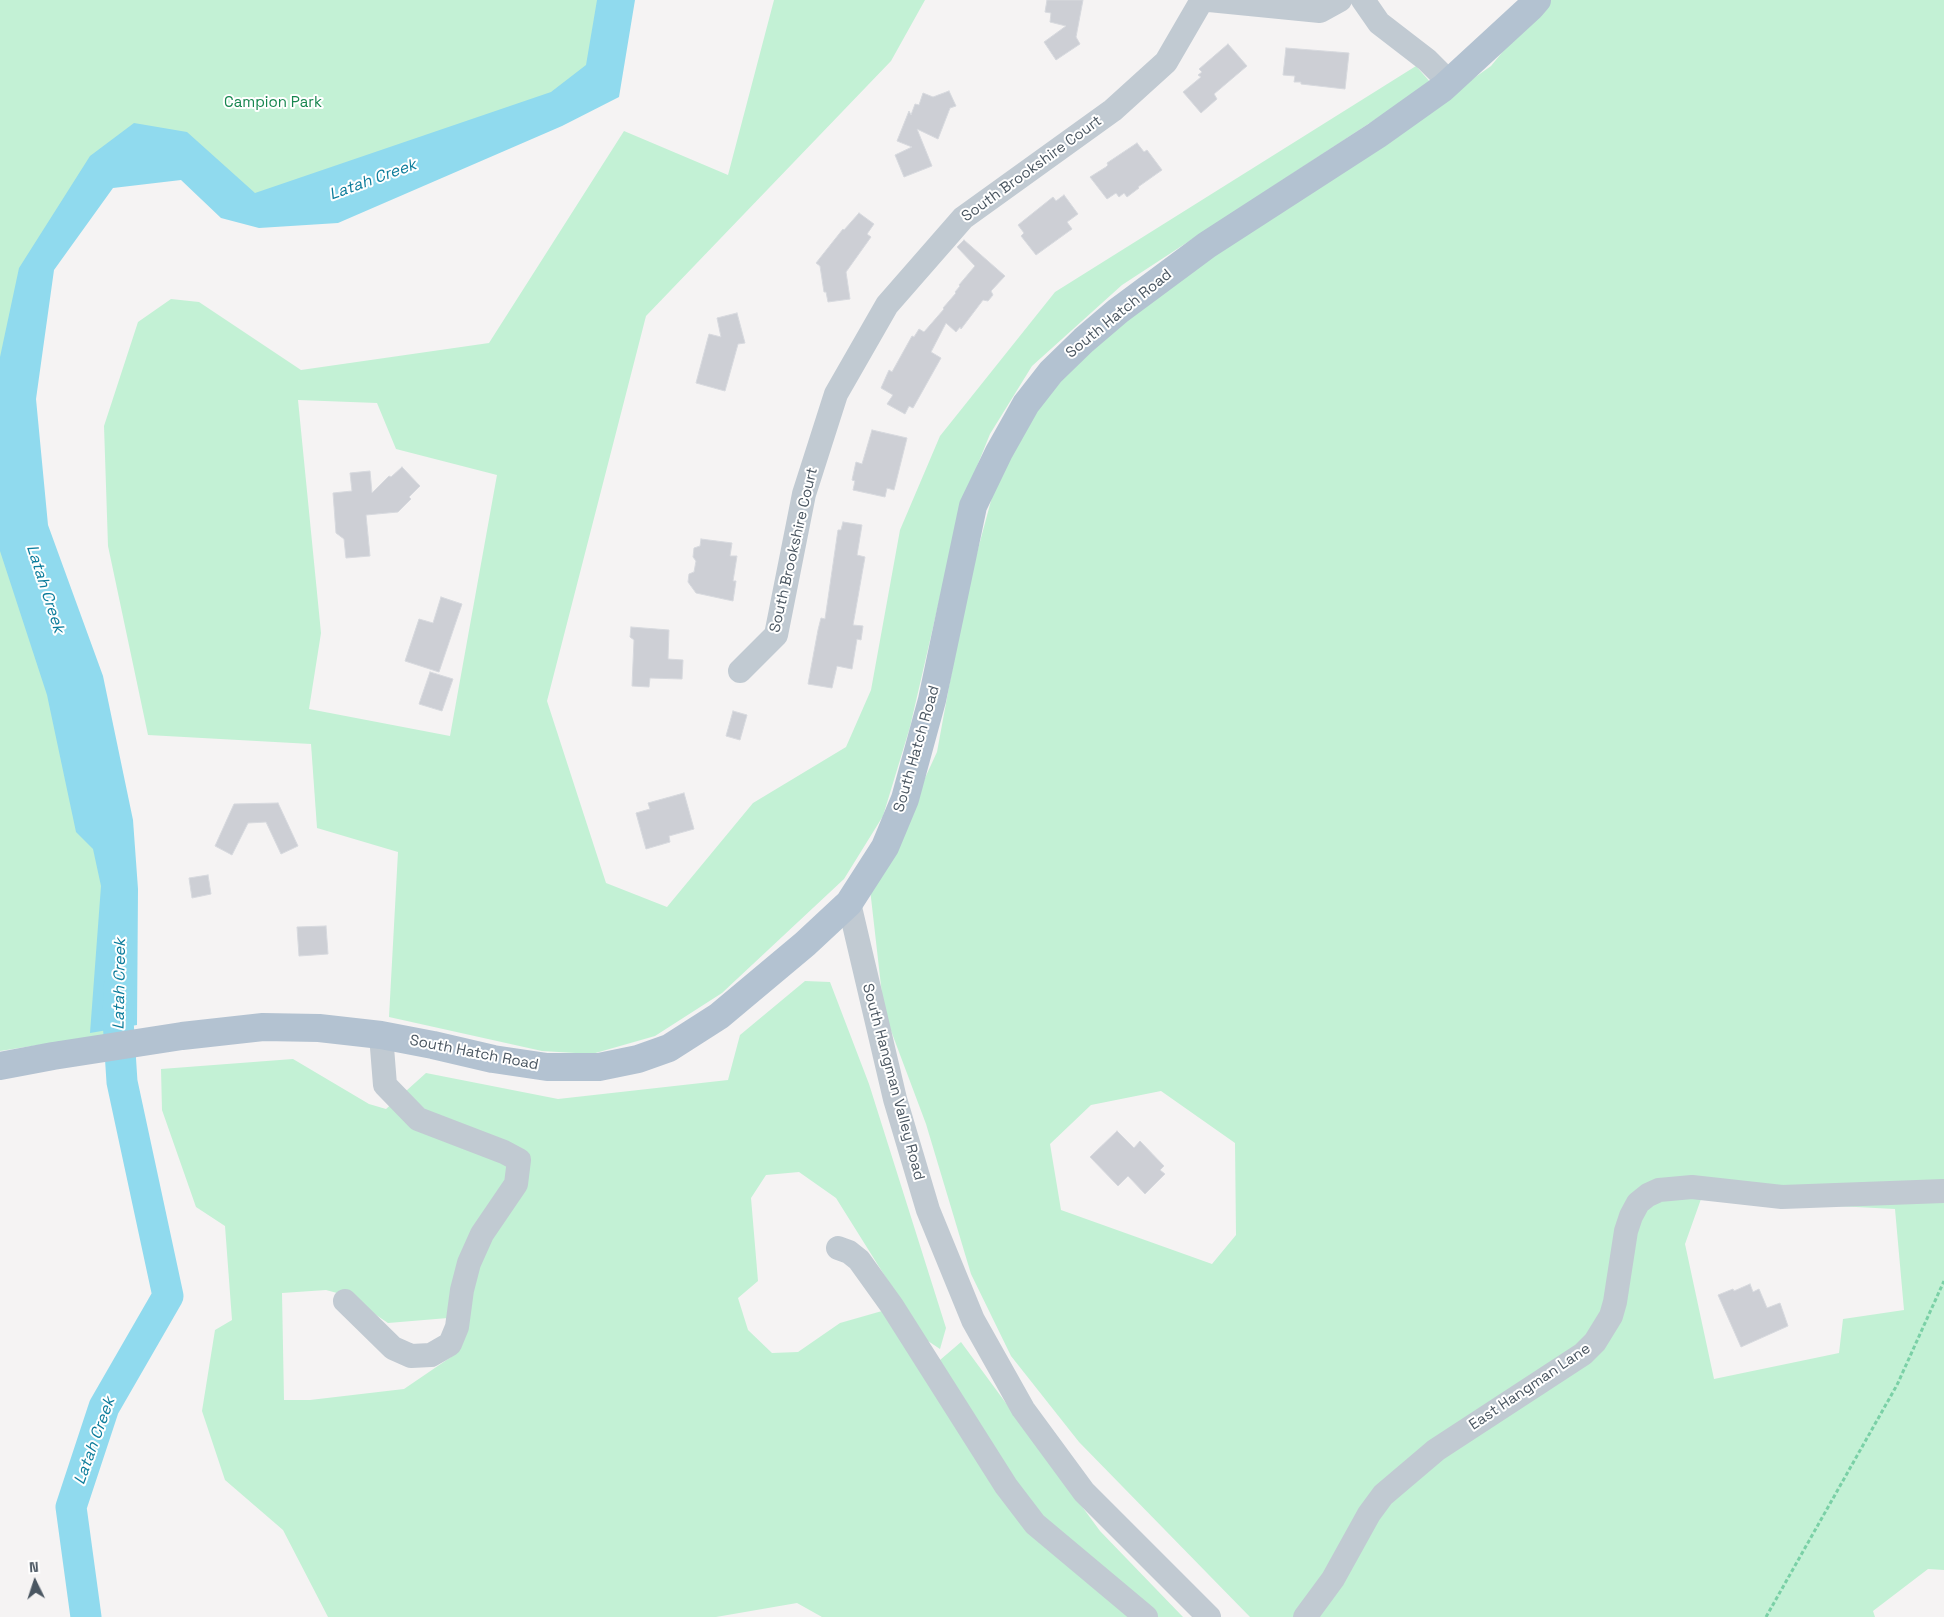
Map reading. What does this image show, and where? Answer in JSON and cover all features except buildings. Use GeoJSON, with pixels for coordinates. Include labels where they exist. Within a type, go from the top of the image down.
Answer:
{"type":"FeatureCollection","features":[{"type":"Feature","properties":{"kind":"main road","name":"South Hatch Road"},"geometry":{"type":"LineString","coordinates":[[0,1066],[182,1036],[263,1027],[319,1028],[381,1035],[493,1059],[547,1067],[599,1066],[638,1059],[669,1048],[719,1016],[805,944],[849,904],[885,847],[905,799],[932,700],[973,506],[999,452],[1026,404],[1051,372],[1118,311],[1207,245],[1377,135],[1450,83],[1531,8],[1537,0]]}},
{"type":"Feature","properties":{"kind":"street","name":"South Brookshire Court"},"geometry":{"type":"LineString","coordinates":[[740,671],[776,635],[804,494],[836,394],[887,305],[963,218],[1113,110],[1166,62],[1202,0]]}},
{"type":"Feature","properties":{"kind":"street"},"geometry":{"type":"LineString","coordinates":[[1208,0],[1320,11],[1340,0]]}},
{"type":"Feature","properties":{"kind":"street"},"geometry":{"type":"LineString","coordinates":[[1363,0],[1379,23],[1427,60],[1450,83]]}},
{"type":"Feature","properties":{"kind":"street","name":"South Hangman Valley Road"},"geometry":{"type":"LineString","coordinates":[[849,904],[895,1099],[928,1210],[973,1320],[1023,1409],[1084,1492],[1209,1617]]}},
{"type":"Feature","properties":{"kind":"street"},"geometry":{"type":"LineString","coordinates":[[345,1301],[393,1348],[411,1356],[431,1356],[450,1344],[457,1327],[462,1290],[469,1263],[482,1234],[516,1184],[519,1160],[504,1152],[418,1119],[385,1085],[381,1035]]}},
{"type":"Feature","properties":{"kind":"street","name":"East Hangman Lane"},"geometry":{"type":"LineString","coordinates":[[1305,1617],[1333,1579],[1369,1514],[1383,1495],[1436,1450],[1583,1354],[1596,1342],[1611,1316],[1615,1302],[1626,1231],[1631,1216],[1638,1203],[1648,1195],[1659,1190],[1692,1187],[1782,1197],[1944,1191]]}},
{"type":"Feature","properties":{"kind":"street"},"geometry":{"type":"LineString","coordinates":[[838,1248],[850,1252],[859,1260],[886,1298],[1006,1486],[1035,1524],[1146,1617]]}},
{"type":"Feature","properties":{"kind":"path"},"geometry":{"type":"LineString","coordinates":[[1766,1617],[1897,1385],[1944,1281]]}},
{"type":"Feature","properties":{"kind":"green space","name":"Campion Park"},"geometry":{"type":"Polygon","coordinates":[[[0,0],[616,0],[603,76],[258,209],[143,153],[41,266],[16,397],[122,880],[128,1031],[0,1051],[0,0]]]}},
{"type":"Feature","properties":{"kind":"green space"},"geometry":{"type":"Polygon","coordinates":[[[774,0],[925,0],[891,61],[646,316],[547,701],[606,883],[667,907],[753,803],[846,747],[871,690],[900,530],[940,436],[1055,292],[1416,66],[1431,83],[1122,285],[1032,366],[990,434],[961,506],[910,727],[883,816],[844,879],[722,993],[655,1036],[592,1054],[542,1051],[389,1017],[398,852],[317,828],[311,744],[148,735],[108,546],[104,426],[138,322],[171,299],[199,302],[301,370],[489,343],[624,131],[728,175],[774,0]],[[298,400],[321,633],[309,709],[450,736],[497,475],[396,449],[377,403],[298,400]]]}},
{"type":"Feature","properties":{"kind":"green space"},"geometry":{"type":"Polygon","coordinates":[[[1545,0],[1944,0],[1944,1570],[1928,1569],[1873,1611],[1875,1617],[1250,1617],[1079,1442],[1011,1356],[971,1274],[926,1124],[884,1012],[870,889],[907,817],[937,752],[974,564],[996,482],[1032,417],[1079,359],[1161,289],[1406,126],[1491,66],[1545,0]],[[1161,1091],[1091,1105],[1050,1144],[1061,1210],[1212,1264],[1236,1235],[1235,1143],[1161,1091]],[[1701,1199],[1685,1244],[1714,1379],[1839,1353],[1843,1319],[1904,1310],[1895,1209],[1701,1199]]]}},
{"type":"Feature","properties":{"kind":"green space"},"geometry":{"type":"Polygon","coordinates":[[[805,981],[830,982],[869,1084],[946,1328],[940,1349],[925,1339],[940,1360],[961,1342],[1100,1531],[1183,1617],[822,1617],[797,1603],[716,1617],[328,1617],[283,1530],[225,1480],[202,1411],[215,1330],[232,1320],[225,1226],[196,1207],[162,1110],[161,1069],[293,1059],[369,1104],[386,1109],[426,1073],[558,1099],[728,1080],[740,1035],[805,981]],[[799,1172],[766,1175],[751,1198],[758,1281],[738,1298],[748,1330],[772,1353],[798,1352],[840,1323],[903,1305],[836,1198],[799,1172]],[[326,1290],[282,1293],[284,1400],[310,1400],[404,1389],[451,1357],[460,1317],[388,1323],[348,1296],[326,1290]]]}},
{"type":"Feature","properties":{"kind":"water"},"geometry":{"type":"Polygon","coordinates":[[[597,0],[635,0],[619,97],[562,126],[338,223],[259,228],[221,218],[181,180],[113,188],[54,270],[36,399],[48,525],[103,676],[133,820],[138,889],[137,1025],[90,1033],[101,886],[93,849],[76,832],[47,695],[0,551],[0,357],[19,268],[90,156],[134,123],[187,132],[255,193],[551,92],[586,65],[597,0]]]}},
{"type":"Feature","properties":{"kind":"waterway","name":"Latah Creek"},"geometry":{"type":"LineString","coordinates":[[86,1617],[71,1507],[104,1407],[168,1296],[122,1082],[118,1020],[119,987]]}}]}
